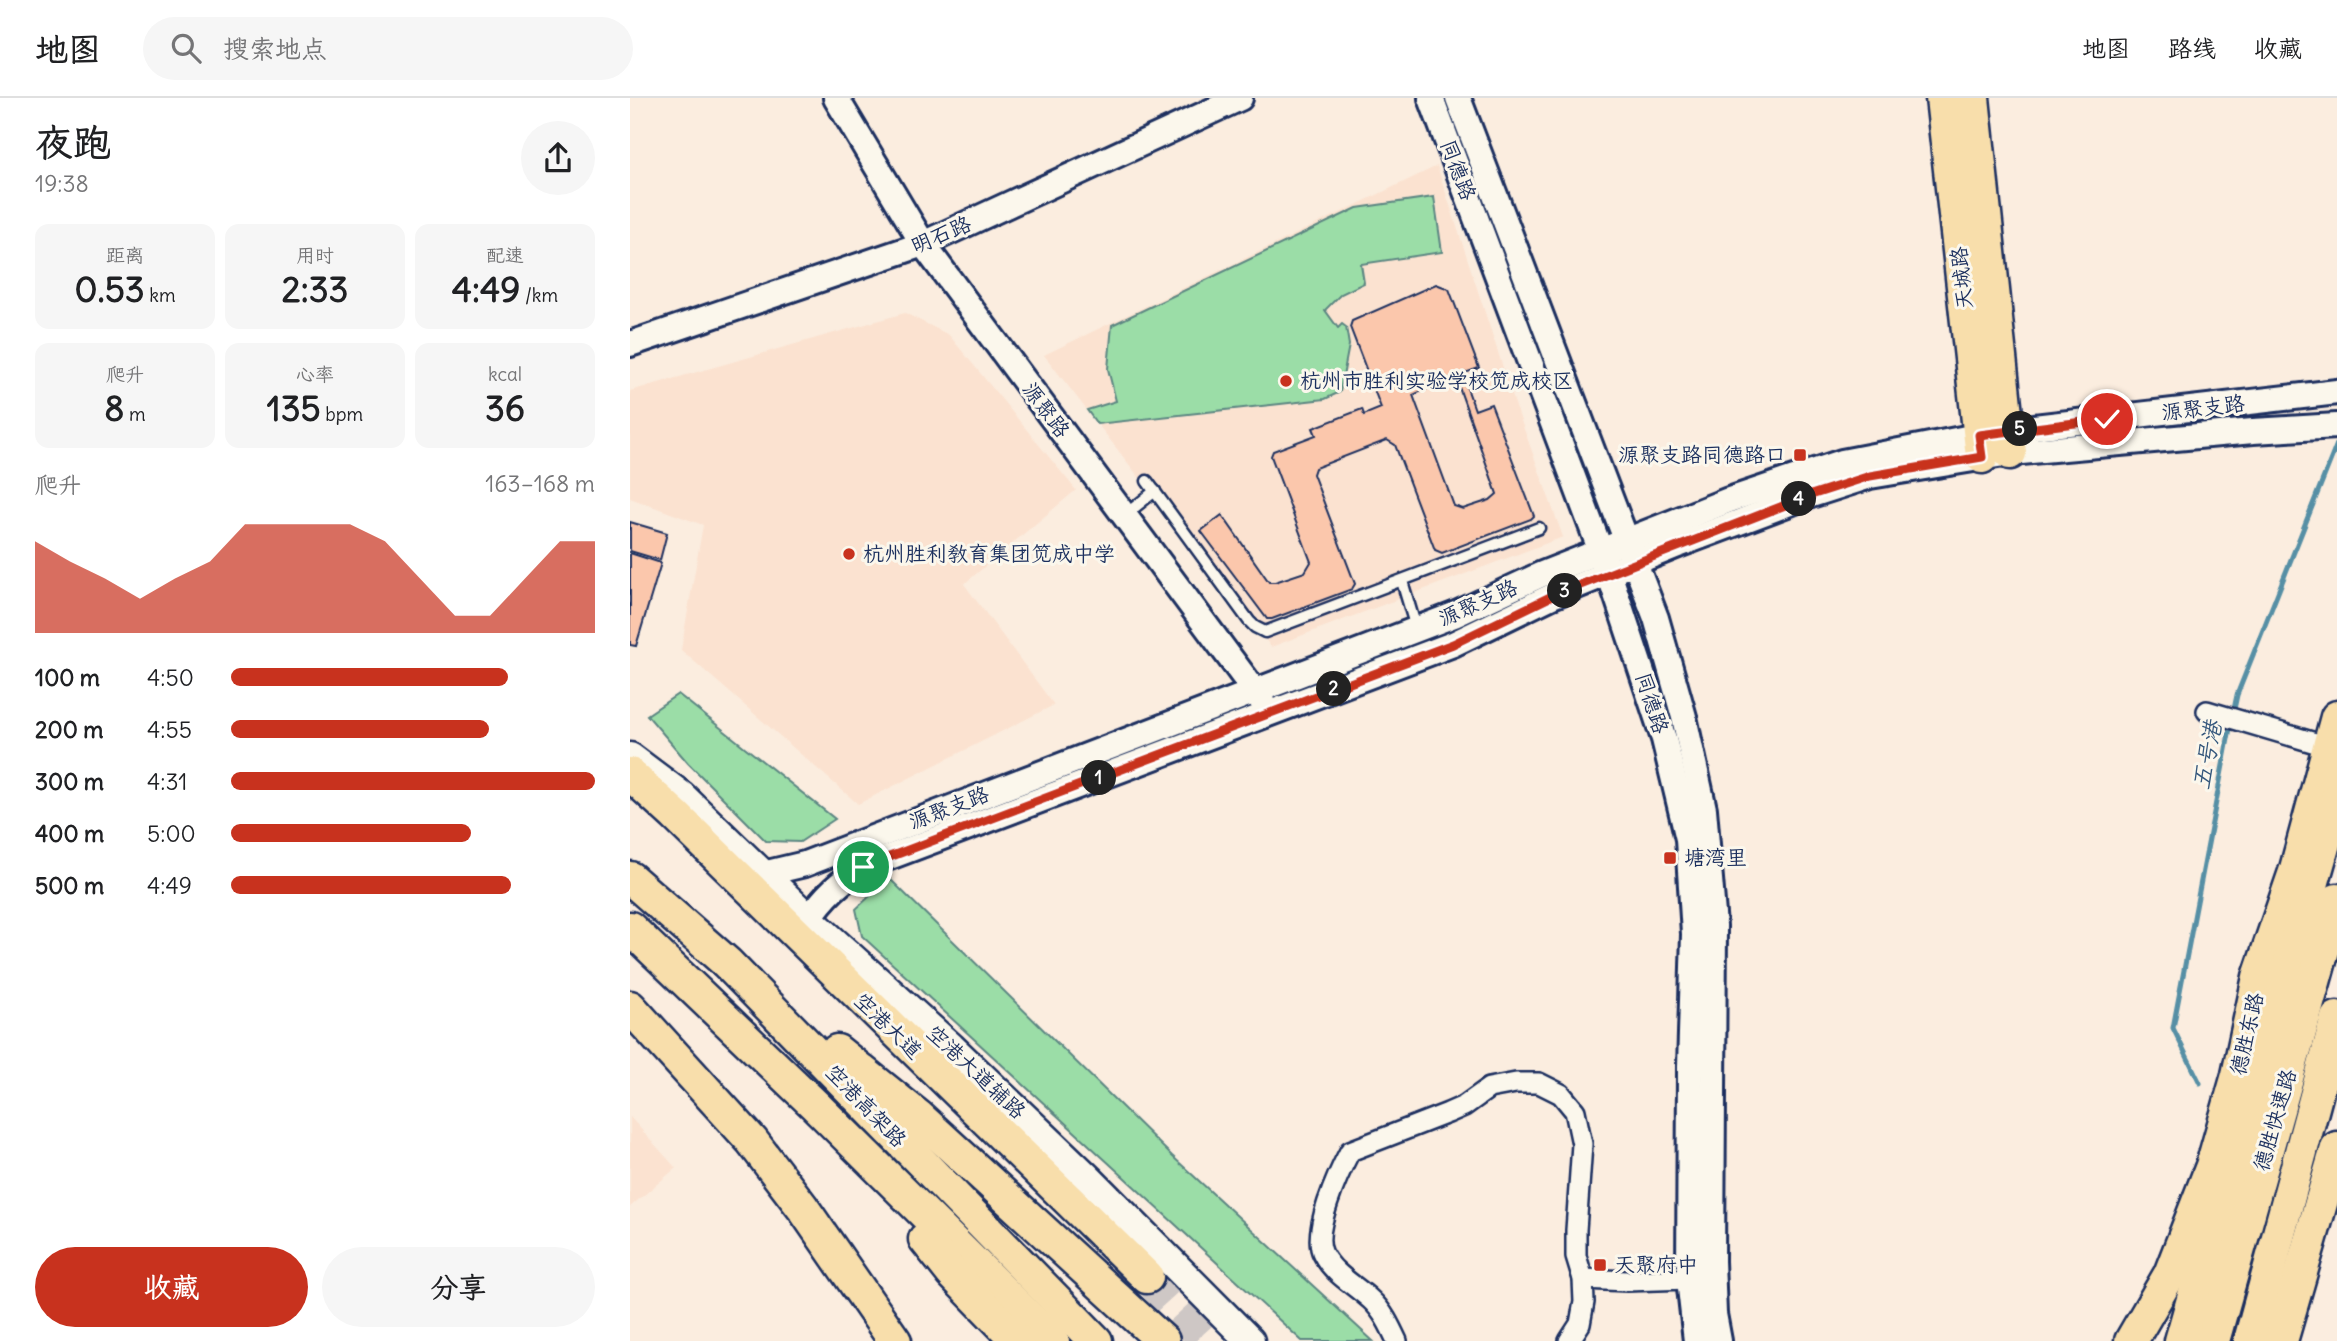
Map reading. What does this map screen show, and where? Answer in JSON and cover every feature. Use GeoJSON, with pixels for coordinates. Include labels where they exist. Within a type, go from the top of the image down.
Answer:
{"type":"FeatureCollection","features":[{"type":"Feature","properties":{"kind":"main road","name":"天城路"},"geometry":{"type":"LineString","coordinates":[[1942,98],[1995,444]]}},
{"type":"Feature","properties":{"kind":"main road","name":"天城路"},"geometry":{"type":"LineString","coordinates":[[1973,98],[1995,444]]}},
{"type":"Feature","properties":{"kind":"main road","name":"德胜东路"},"geometry":{"type":"LineString","coordinates":[[2130,1341],[2170,1274],[2212,1166],[2238,1075],[2259,977],[2296,869],[2337,717]]}},
{"type":"Feature","properties":{"kind":"main road","name":"空港大道辅路"},"geometry":{"type":"LineString","coordinates":[[630,757],[682,796],[809,919],[951,1047],[1089,1179],[1250,1341]]}},
{"type":"Feature","properties":{"kind":"main road","name":"空港大道"},"geometry":{"type":"LineString","coordinates":[[630,774],[1147,1277]]}},
{"type":"Feature","properties":{"kind":"main road"},"geometry":{"type":"LineString","coordinates":[[2182,1341],[2337,798]]}},
{"type":"Feature","properties":{"kind":"main road","name":"空港高架路"},"geometry":{"type":"LineString","coordinates":[[630,878],[727,963],[1096,1341]]}},
{"type":"Feature","properties":{"kind":"main road","name":"德胜快速路"},"geometry":{"type":"LineString","coordinates":[[2213,1341],[2337,900]]}},
{"type":"Feature","properties":{"kind":"main road","name":"空港高架路"},"geometry":{"type":"LineString","coordinates":[[630,928],[815,1105],[1053,1341]]}},
{"type":"Feature","properties":{"kind":"main road"},"geometry":{"type":"LineString","coordinates":[[727,963],[919,1117],[1163,1341]]}},
{"type":"Feature","properties":{"kind":"main road"},"geometry":{"type":"LineString","coordinates":[[630,1007],[752,1141],[895,1341]]}},
{"type":"Feature","properties":{"kind":"main road","name":"德胜快速路"},"geometry":{"type":"LineString","coordinates":[[2250,1341],[2337,1018]]}},
{"type":"Feature","properties":{"kind":"main road"},"geometry":{"type":"LineString","coordinates":[[815,1105],[952,1273],[1018,1341]]}},
{"type":"Feature","properties":{"kind":"main road"},"geometry":{"type":"LineString","coordinates":[[2281,1341],[2337,1148]]}},
{"type":"Feature","properties":{"kind":"main road"},"geometry":{"type":"LineString","coordinates":[[803,1209],[875,1341]]}},
{"type":"Feature","properties":{"kind":"main road"},"geometry":{"type":"LineString","coordinates":[[2294,1341],[2307,1248]]}},
{"type":"Feature","properties":{"kind":"street","name":"源聚路"},"geometry":{"type":"LineString","coordinates":[[836,98],[923,244],[1270,713]]}},
{"type":"Feature","properties":{"kind":"street","name":"明石路"},"geometry":{"type":"LineString","coordinates":[[630,344],[923,244],[1240,98]]}},
{"type":"Feature","properties":{"kind":"street","name":"同德路"},"geometry":{"type":"LineString","coordinates":[[1431,98],[1605,562],[1664,739],[1688,839],[1694,934],[1689,1279],[1696,1341]]}},
{"type":"Feature","properties":{"kind":"street","name":"同德路"},"geometry":{"type":"LineString","coordinates":[[1458,98],[1656,618],[1684,717],[1704,809],[1714,926],[1712,1261],[1714,1314],[1719,1341]]}},
{"type":"Feature","properties":{"kind":"street","name":"源聚支路"},"geometry":{"type":"LineString","coordinates":[[763,874],[805,864],[1454,615],[1540,575],[1605,562],[1631,552],[1728,500],[1842,462],[1995,444],[2337,393]]}},
{"type":"Feature","properties":{"kind":"street","name":"源聚支路"},"geometry":{"type":"LineString","coordinates":[[1995,444],[2327,428]]}},
{"type":"Feature","properties":{"kind":"street","name":"源聚支路"},"geometry":{"type":"LineString","coordinates":[[809,919],[839,883],[863,867],[1453,644],[1552,596],[1605,562]]}},
{"type":"Feature","properties":{"kind":"street"},"geometry":{"type":"LineString","coordinates":[[2214,713],[2329,747]]}},
{"type":"Feature","properties":{"kind":"street"},"geometry":{"type":"LineString","coordinates":[[1397,1341],[1372,1301],[1333,1268],[1322,1252],[1320,1238],[1331,1192],[1350,1151],[1464,1106],[1489,1088],[1516,1083],[1539,1083],[1561,1094],[1575,1111],[1582,1144],[1576,1256],[1583,1279],[1584,1302],[1580,1324],[1569,1341]]}},
{"type":"Feature","properties":{"kind":"street"},"geometry":{"type":"LineString","coordinates":[[1583,1279],[1627,1282],[1689,1279]]}},
{"type":"Feature","properties":{"kind":"lane"},"geometry":{"type":"LineString","coordinates":[[1147,481],[1249,621],[1261,631],[1273,631],[1539,528]]}},
{"type":"Feature","properties":{"kind":"lane"},"geometry":{"type":"LineString","coordinates":[[1124,516],[1155,491]]}},
{"type":"Feature","properties":{"kind":"lane"},"geometry":{"type":"LineString","coordinates":[[1402,581],[1416,629]]}},
{"type":"Feature","properties":{"kind":"shaded area","name":"杭州市胜利实验学校笕成校区"},"geometry":{"type":"Polygon","coordinates":[[[1437,166],[1516,407],[1563,537],[1271,647],[1044,355],[1437,166]]]}},
{"type":"Feature","properties":{"kind":"shaded area","name":"杭州胜利教育集团笕成中学"},"geometry":{"type":"Polygon","coordinates":[[[905,313],[949,335],[1076,490],[964,584],[1054,705],[858,804],[681,650],[703,525],[630,498],[630,391],[905,313]]]}},
{"type":"Feature","properties":{"kind":"shaded area"},"geometry":{"type":"Polygon","coordinates":[[[630,1117],[676,1168],[630,1207],[630,1117]]]}},
{"type":"Feature","properties":{"kind":"green space"},"geometry":{"type":"Polygon","coordinates":[[[1434,197],[1442,252],[1361,264],[1364,283],[1341,294],[1325,310],[1338,328],[1342,324],[1346,327],[1349,345],[1340,392],[1325,399],[1097,424],[1087,410],[1116,401],[1108,369],[1112,325],[1357,208],[1434,197]]]}},
{"type":"Feature","properties":{"kind":"green space"},"geometry":{"type":"Polygon","coordinates":[[[678,694],[835,819],[800,842],[766,841],[688,763],[647,715],[678,694]]]}},
{"type":"Feature","properties":{"kind":"green space"},"geometry":{"type":"Polygon","coordinates":[[[889,878],[1172,1156],[1373,1341],[1302,1341],[862,936],[856,909],[889,878]]]}},
{"type":"Feature","properties":{"kind":"building"},"geometry":{"type":"Polygon","coordinates":[[[1436,284],[1449,289],[1479,368],[1462,374],[1475,410],[1491,404],[1534,516],[1442,553],[1435,550],[1395,445],[1387,440],[1315,468],[1313,474],[1355,584],[1352,589],[1267,619],[1201,531],[1222,515],[1269,582],[1305,572],[1311,562],[1271,456],[1273,451],[1316,435],[1313,428],[1362,409],[1364,415],[1381,408],[1350,327],[1352,321],[1436,284]],[[1453,377],[1413,395],[1454,506],[1463,509],[1490,500],[1497,494],[1456,379],[1453,377]]]}},
{"type":"Feature","properties":{"kind":"building"},"geometry":{"type":"Polygon","coordinates":[[[630,522],[667,533],[660,560],[630,551],[630,522]]]}},
{"type":"Feature","properties":{"kind":"building"},"geometry":{"type":"Polygon","coordinates":[[[630,553],[661,563],[636,646],[630,645],[630,553]]]}},
{"type":"Feature","properties":{"kind":"waterway","name":"五号港"},"geometry":{"type":"LineString","coordinates":[[2233,714],[2237,695],[2337,444]]}},
{"type":"Feature","properties":{"kind":"waterway","name":"五号港"},"geometry":{"type":"LineString","coordinates":[[2200,1083],[2173,1028],[2231,723]]}},
{"type":"Feature","properties":{"kind":"tunnel"},"geometry":{"type":"LineString","coordinates":[[1147,1277],[1205,1341]]}},
{"type":"Feature","properties":{"kind":"place","name":"杭州市胜利实验学校笕成校区"},"geometry":{"type":"Point","coordinates":[1286,381]}},
{"type":"Feature","properties":{"kind":"place","name":"源聚支路同德路口"},"geometry":{"type":"Point","coordinates":[1800,455]}},
{"type":"Feature","properties":{"kind":"place","name":"杭州胜利教育集团笕成中学"},"geometry":{"type":"Point","coordinates":[849,554]}},
{"type":"Feature","properties":{"kind":"place","name":"塘湾里"},"geometry":{"type":"Point","coordinates":[1670,858]}},
{"type":"Feature","properties":{"kind":"place","name":"天聚府中"},"geometry":{"type":"Point","coordinates":[1600,1265]}},
{"type":"Feature","properties":{"kind":"route"},"geometry":{"type":"LineString","coordinates":[[863,867],[1453,644],[1552,596],[1811,495],[1870,476],[1982,457],[1979,435],[2107,419]]}}]}
